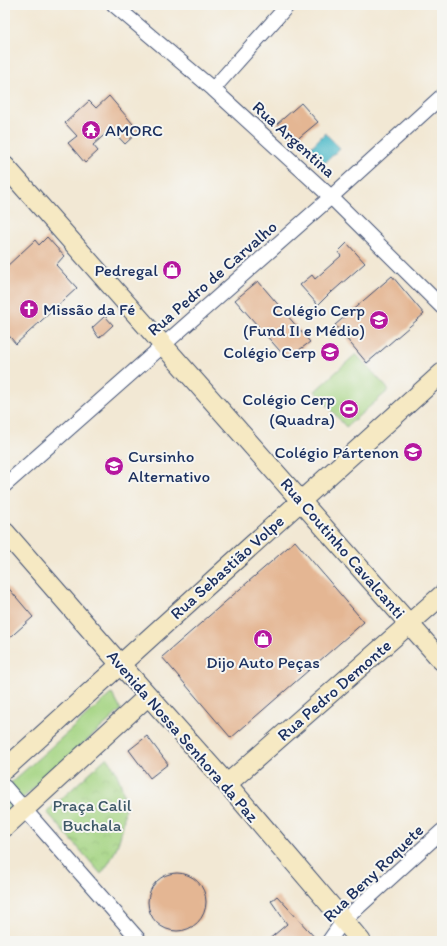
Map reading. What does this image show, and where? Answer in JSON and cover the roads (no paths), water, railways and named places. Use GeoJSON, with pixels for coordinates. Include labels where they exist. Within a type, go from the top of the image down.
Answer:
{"type":"FeatureCollection","features":[{"type":"Feature","properties":{"kind":"main road","name":"Rua Coutinho Cavalcanti"},"geometry":{"type":"LineString","coordinates":[[5,166],[442,661]]}},
{"type":"Feature","properties":{"kind":"main road","name":"Rua Sebastião Volpe"},"geometry":{"type":"LineString","coordinates":[[5,769],[442,373]]}},
{"type":"Feature","properties":{"kind":"main road","name":"Avenida Nossa Senhora da Paz"},"geometry":{"type":"LineString","coordinates":[[7,537],[227,784],[361,941]]}},
{"type":"Feature","properties":{"kind":"main road","name":"Rua Pedro Demonte"},"geometry":{"type":"LineString","coordinates":[[227,784],[442,595]]}},
{"type":"Feature","properties":{"kind":"main road"},"geometry":{"type":"LineString","coordinates":[[5,827],[148,696]]}},
{"type":"Feature","properties":{"kind":"street","name":"Rua Argentina"},"geometry":{"type":"LineString","coordinates":[[114,5],[213,90],[331,197],[442,307]]}},
{"type":"Feature","properties":{"kind":"street"},"geometry":{"type":"LineString","coordinates":[[213,90],[288,5]]}},
{"type":"Feature","properties":{"kind":"street","name":"Rua Pedro de Carvalho"},"geometry":{"type":"LineString","coordinates":[[5,485],[331,197],[442,96]]}},
{"type":"Feature","properties":{"kind":"street"},"geometry":{"type":"LineString","coordinates":[[5,787],[140,941]]}},
{"type":"Feature","properties":{"kind":"street","name":"Rua Beny Roquete"},"geometry":{"type":"LineString","coordinates":[[329,941],[343,921],[442,832]]}},
{"type":"Feature","properties":{"kind":"water"},"geometry":{"type":"Polygon","coordinates":[[[325,133],[340,148],[325,163],[311,147],[325,133]]]}},
{"type":"Feature","properties":{"kind":"place","name":"AMORC"},"geometry":{"type":"Point","coordinates":[91,130]}},
{"type":"Feature","properties":{"kind":"place","name":"Pedregal"},"geometry":{"type":"Point","coordinates":[172,270]}},
{"type":"Feature","properties":{"kind":"place","name":"Missão da Fé"},"geometry":{"type":"Point","coordinates":[29,309]}},
{"type":"Feature","properties":{"kind":"place","name":"Colégio Cerp (Fund II e Médio)"},"geometry":{"type":"Point","coordinates":[379,320]}},
{"type":"Feature","properties":{"kind":"place","name":"Colégio Cerp"},"geometry":{"type":"Point","coordinates":[330,352]}},
{"type":"Feature","properties":{"kind":"place","name":"Colégio Cerp (Quadra)"},"geometry":{"type":"Point","coordinates":[349,409]}},
{"type":"Feature","properties":{"kind":"place","name":"Colégio Pártenon"},"geometry":{"type":"Point","coordinates":[413,452]}},
{"type":"Feature","properties":{"kind":"place","name":"Cursinho Alternativo"},"geometry":{"type":"Point","coordinates":[114,466]}},
{"type":"Feature","properties":{"kind":"place","name":"Dijo Auto Peças"},"geometry":{"type":"Point","coordinates":[263,639]}},
{"type":"Feature","properties":{"kind":"park label","name":"Praça Calil Buchala"},"geometry":{"type":"Point","coordinates":[92,815]}}]}
